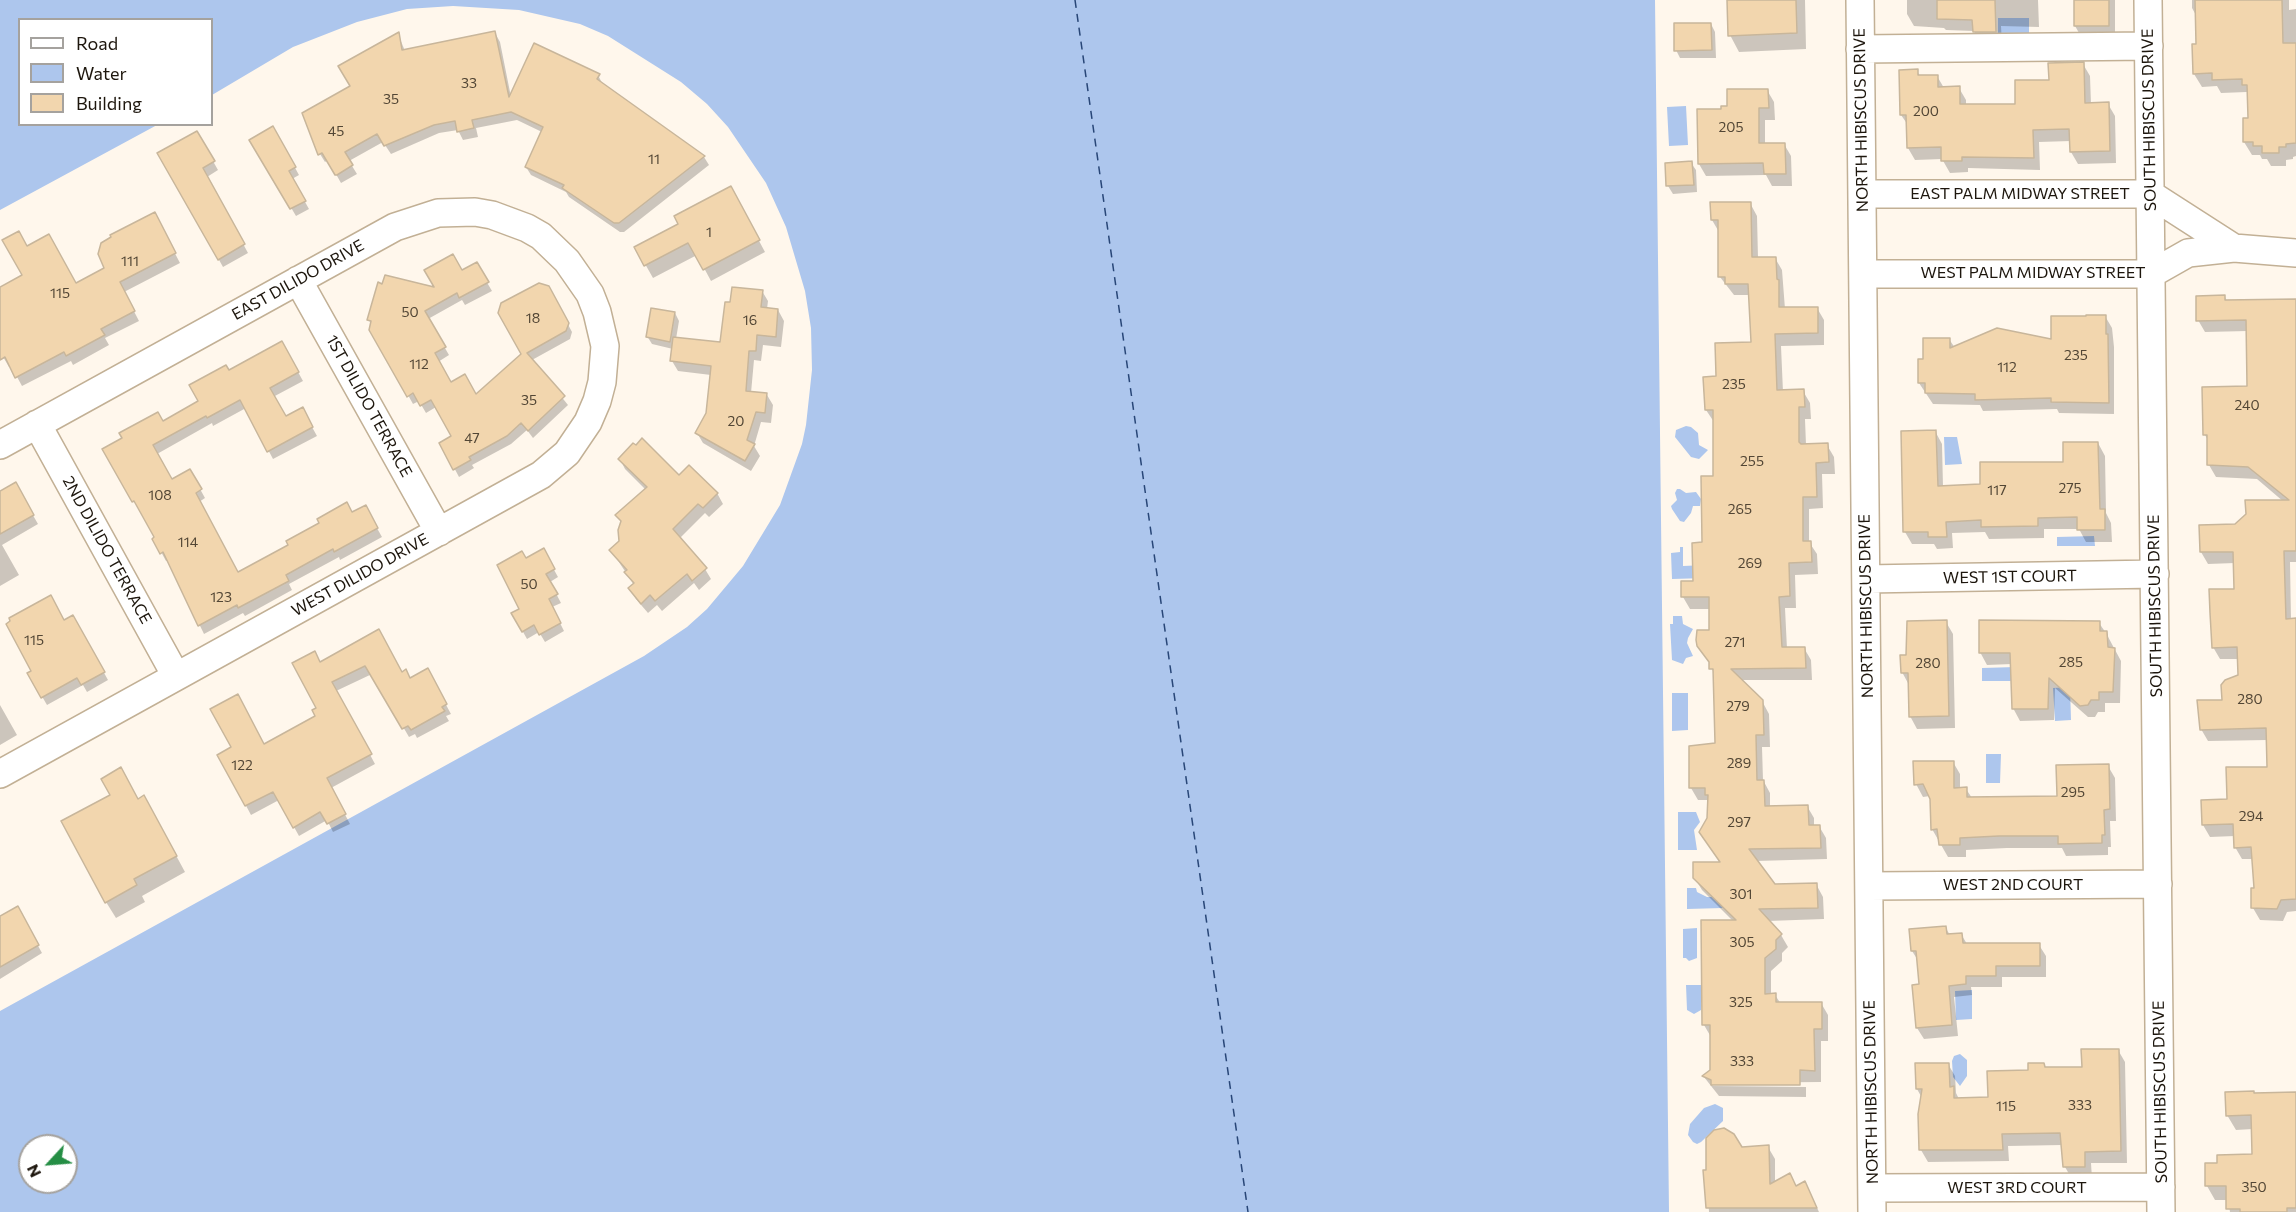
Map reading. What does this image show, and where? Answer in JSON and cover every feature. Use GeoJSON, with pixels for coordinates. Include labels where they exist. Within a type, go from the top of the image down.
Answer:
{"type":"FeatureCollection","features":[{"type":"Feature","properties":{"kind":"street","name":"NORTH HIBISCUS DRIVE"},"geometry":{"type":"LineString","coordinates":[[1860,0],[1872,1200]]}},
{"type":"Feature","properties":{"kind":"street","name":"SOUTH HIBISCUS DRIVE"},"geometry":{"type":"LineString","coordinates":[[2148,0],[2161,1199]]}},
{"type":"Feature","properties":{"kind":"street"},"geometry":{"type":"LineString","coordinates":[[1860,49],[2149,46]]}},
{"type":"Feature","properties":{"kind":"street","name":"EAST PALM MIDWAY STREET"},"geometry":{"type":"LineString","coordinates":[[1862,194],[2150,194],[2234,248]]}},
{"type":"Feature","properties":{"kind":"street","name":"EAST DILIDO DRIVE"},"geometry":{"type":"LineString","coordinates":[[0,445],[408,221],[438,213],[475,212],[509,221],[541,236],[567,261],[590,294]]}},
{"type":"Feature","properties":{"kind":"street","name":"WEST PALM MIDWAY STREET"},"geometry":{"type":"LineString","coordinates":[[1863,274],[2151,274],[2188,253],[2234,248],[2296,253]]}},
{"type":"Feature","properties":{"kind":"street","name":"1ST DILIDO TERRACE"},"geometry":{"type":"LineString","coordinates":[[298,280],[439,532]]}},
{"type":"Feature","properties":{"kind":"street","name":"WEST DILIDO DRIVE"},"geometry":{"type":"LineString","coordinates":[[0,774],[541,476],[567,453],[579,438],[597,401],[604,364],[604,346],[590,294]]}},
{"type":"Feature","properties":{"kind":"street","name":"2ND DILIDO TERRACE"},"geometry":{"type":"LineString","coordinates":[[37,424],[176,676]]}},
{"type":"Feature","properties":{"kind":"street","name":"WEST 1ST COURT"},"geometry":{"type":"LineString","coordinates":[[1866,579],[2155,574]]}},
{"type":"Feature","properties":{"kind":"street","name":"WEST 2ND COURT"},"geometry":{"type":"LineString","coordinates":[[1869,886],[2158,884]]}},
{"type":"Feature","properties":{"kind":"street","name":"WEST 3RD COURT"},"geometry":{"type":"LineString","coordinates":[[1872,1200],[2161,1199]]}},
{"type":"Feature","properties":{"kind":"water"},"geometry":{"type":"Polygon","coordinates":[[[0,0],[1655,0],[1669,1212],[0,1212],[0,1011],[644,656],[687,627],[707,609],[743,566],[780,505],[802,444],[812,370],[811,328],[805,291],[786,227],[766,183],[728,127],[707,104],[681,82],[608,36],[580,24],[519,10],[453,6],[407,9],[357,22],[293,47],[213,94],[213,18],[18,18],[18,126],[155,126],[0,210],[0,0]]]}},
{"type":"Feature","properties":{"kind":"water"},"geometry":{"type":"Polygon","coordinates":[[[1998,18],[2029,18],[2029,33],[1998,33],[1998,18]]]}},
{"type":"Feature","properties":{"kind":"water"},"geometry":{"type":"Polygon","coordinates":[[[1686,106],[1688,145],[1669,146],[1667,107],[1686,106]]]}},
{"type":"Feature","properties":{"kind":"water"},"geometry":{"type":"Polygon","coordinates":[[[1686,426],[1698,433],[1699,445],[1708,450],[1699,459],[1691,457],[1675,437],[1676,430],[1686,426]]]}},
{"type":"Feature","properties":{"kind":"water"},"geometry":{"type":"Polygon","coordinates":[[[1944,437],[1957,437],[1962,464],[1945,465],[1944,437]]]}},
{"type":"Feature","properties":{"kind":"water"},"geometry":{"type":"Polygon","coordinates":[[[1677,489],[1686,493],[1696,492],[1701,499],[1700,506],[1693,506],[1684,522],[1680,521],[1671,506],[1677,500],[1675,493],[1677,489]]]}},
{"type":"Feature","properties":{"kind":"water"},"geometry":{"type":"Polygon","coordinates":[[[2094,536],[2095,546],[2057,546],[2057,537],[2094,536]]]}},
{"type":"Feature","properties":{"kind":"water"},"geometry":{"type":"Polygon","coordinates":[[[1680,547],[1683,547],[1683,566],[1706,565],[1706,578],[1672,579],[1671,553],[1680,552],[1680,547]]]}},
{"type":"Feature","properties":{"kind":"water"},"geometry":{"type":"Polygon","coordinates":[[[1673,616],[1682,616],[1683,624],[1693,629],[1687,643],[1693,656],[1686,658],[1683,664],[1672,660],[1670,624],[1673,624],[1673,616]]]}},
{"type":"Feature","properties":{"kind":"water"},"geometry":{"type":"Polygon","coordinates":[[[2016,667],[2016,681],[1982,681],[1982,668],[2016,667]]]}},
{"type":"Feature","properties":{"kind":"water"},"geometry":{"type":"Polygon","coordinates":[[[2070,687],[2071,720],[2055,721],[2053,688],[2070,687]]]}},
{"type":"Feature","properties":{"kind":"water"},"geometry":{"type":"Polygon","coordinates":[[[1672,693],[1688,693],[1688,730],[1672,731],[1672,693]]]}},
{"type":"Feature","properties":{"kind":"water"},"geometry":{"type":"Polygon","coordinates":[[[1986,754],[2001,754],[2000,783],[1986,783],[1986,754]]]}},
{"type":"Feature","properties":{"kind":"water"},"geometry":{"type":"Polygon","coordinates":[[[1678,812],[1696,812],[1700,822],[1694,830],[1697,850],[1678,850],[1678,812]]]}},
{"type":"Feature","properties":{"kind":"water"},"geometry":{"type":"Polygon","coordinates":[[[1687,888],[1696,888],[1697,892],[1707,897],[1722,897],[1723,908],[1687,909],[1687,888]]]}},
{"type":"Feature","properties":{"kind":"water"},"geometry":{"type":"Polygon","coordinates":[[[1697,928],[1697,958],[1689,961],[1683,958],[1683,929],[1697,928]]]}},
{"type":"Feature","properties":{"kind":"water"},"geometry":{"type":"Polygon","coordinates":[[[1686,985],[1701,985],[1701,1010],[1694,1014],[1687,1010],[1686,985]]]}},
{"type":"Feature","properties":{"kind":"water"},"geometry":{"type":"Polygon","coordinates":[[[1972,990],[1972,1019],[1956,1020],[1955,991],[1972,990]]]}},
{"type":"Feature","properties":{"kind":"water"},"geometry":{"type":"Polygon","coordinates":[[[1960,1054],[1967,1060],[1967,1076],[1960,1086],[1953,1077],[1952,1061],[1954,1056],[1960,1054]]]}},
{"type":"Feature","properties":{"kind":"water"},"geometry":{"type":"Polygon","coordinates":[[[1715,1104],[1723,1108],[1723,1121],[1701,1142],[1697,1144],[1693,1142],[1688,1135],[1690,1124],[1704,1108],[1715,1104]]]}},
{"type":"Feature","properties":{"kind":"building"},"geometry":{"type":"Polygon","coordinates":[[[1727,0],[1796,0],[1797,33],[1728,36],[1727,0]]]}},
{"type":"Feature","properties":{"kind":"building"},"geometry":{"type":"Polygon","coordinates":[[[1937,0],[1995,0],[1996,32],[1973,32],[1972,20],[1937,19],[1937,0]]]}},
{"type":"Feature","properties":{"kind":"building"},"geometry":{"type":"Polygon","coordinates":[[[2074,0],[2109,0],[2109,26],[2074,26],[2074,0]]]}},
{"type":"Feature","properties":{"kind":"building"},"geometry":{"type":"Polygon","coordinates":[[[2195,0],[2282,0],[2283,43],[2296,43],[2296,143],[2279,147],[2279,153],[2262,153],[2262,146],[2253,146],[2253,142],[2243,142],[2243,118],[2248,118],[2247,85],[2242,85],[2242,79],[2212,80],[2212,73],[2193,74],[2192,44],[2196,44],[2195,0]]]}},
{"type":"Feature","properties":{"kind":"building"},"geometry":{"type":"Polygon","coordinates":[[[1674,23],[1711,23],[1712,50],[1674,51],[1674,23]]]}},
{"type":"Feature","properties":{"kind":"building"},"geometry":{"type":"Polygon","coordinates":[[[495,31],[509,97],[534,43],[600,74],[597,79],[705,156],[619,223],[614,223],[562,188],[564,185],[525,167],[543,127],[511,112],[472,120],[474,128],[457,132],[455,121],[434,125],[384,146],[377,134],[345,152],[353,165],[337,175],[322,153],[318,155],[302,113],[350,86],[338,66],[399,32],[402,50],[495,31]]]}},
{"type":"Feature","properties":{"kind":"building"},"geometry":{"type":"Polygon","coordinates":[[[2084,62],[2085,103],[2109,102],[2110,151],[2070,152],[2069,129],[2033,130],[2034,158],[1962,157],[1962,161],[1941,161],[1941,147],[1907,148],[1906,115],[1900,115],[1899,70],[1918,69],[1918,75],[1938,75],[1938,87],[1960,86],[1960,104],[2015,104],[2015,80],[2049,80],[2048,63],[2084,62]]]}},
{"type":"Feature","properties":{"kind":"building"},"geometry":{"type":"Polygon","coordinates":[[[1727,89],[1768,89],[1769,108],[1759,108],[1759,143],[1785,143],[1786,174],[1764,174],[1763,163],[1698,164],[1697,109],[1721,109],[1721,106],[1727,106],[1727,89]]]}},
{"type":"Feature","properties":{"kind":"building"},"geometry":{"type":"Polygon","coordinates":[[[273,126],[296,167],[289,171],[306,201],[290,209],[249,140],[273,126]]]}},
{"type":"Feature","properties":{"kind":"building"},"geometry":{"type":"Polygon","coordinates":[[[197,131],[215,161],[203,168],[245,244],[218,260],[157,153],[197,131]]]}},
{"type":"Feature","properties":{"kind":"building"},"geometry":{"type":"Polygon","coordinates":[[[1692,161],[1694,185],[1666,186],[1665,163],[1692,161]]]}},
{"type":"Feature","properties":{"kind":"building"},"geometry":{"type":"Polygon","coordinates":[[[731,186],[760,240],[703,270],[688,243],[644,266],[634,247],[678,224],[674,216],[731,186]]]}},
{"type":"Feature","properties":{"kind":"building"},"geometry":{"type":"Polygon","coordinates":[[[1710,202],[1751,202],[1752,257],[1776,257],[1779,307],[1818,307],[1818,333],[1775,334],[1777,390],[1804,389],[1805,407],[1799,407],[1799,442],[1801,444],[1828,443],[1829,462],[1816,463],[1817,497],[1803,497],[1803,541],[1811,541],[1812,562],[1789,563],[1790,596],[1779,597],[1782,647],[1805,647],[1806,668],[1731,669],[1763,700],[1764,735],[1756,735],[1757,780],[1764,780],[1765,806],[1808,805],[1809,825],[1820,825],[1821,848],[1749,849],[1775,884],[1817,883],[1818,908],[1759,909],[1782,934],[1776,940],[1776,949],[1765,958],[1765,994],[1776,993],[1776,1002],[1822,1002],[1822,1029],[1814,1029],[1815,1071],[1800,1070],[1800,1085],[1711,1085],[1711,1080],[1702,1076],[1710,1070],[1710,1025],[1702,1025],[1701,920],[1736,920],[1693,878],[1693,862],[1720,862],[1699,832],[1707,818],[1708,795],[1705,795],[1705,788],[1689,788],[1689,746],[1715,743],[1713,669],[1709,669],[1709,662],[1697,646],[1696,640],[1697,630],[1709,630],[1709,597],[1681,597],[1681,581],[1693,581],[1692,543],[1702,542],[1701,476],[1713,476],[1713,410],[1705,410],[1703,377],[1716,376],[1715,343],[1751,342],[1748,284],[1725,284],[1725,277],[1718,277],[1718,220],[1711,220],[1710,202]]]}},
{"type":"Feature","properties":{"kind":"building"},"geometry":{"type":"Polygon","coordinates":[[[155,212],[176,253],[120,282],[135,311],[101,329],[105,335],[66,356],[64,352],[15,378],[5,357],[0,360],[0,287],[22,275],[2,240],[19,231],[27,246],[49,234],[76,283],[104,268],[98,254],[101,243],[111,237],[110,235],[155,212]]]}},
{"type":"Feature","properties":{"kind":"building"},"geometry":{"type":"Polygon","coordinates":[[[453,254],[462,270],[477,262],[489,282],[459,298],[457,293],[425,311],[446,347],[435,353],[451,382],[465,374],[476,394],[521,354],[498,313],[501,303],[539,283],[549,286],[569,323],[566,331],[527,353],[565,396],[528,431],[521,423],[507,436],[469,457],[471,460],[453,470],[439,443],[451,436],[431,400],[420,406],[413,393],[407,397],[369,330],[371,321],[367,320],[378,282],[382,284],[385,275],[434,287],[424,270],[453,254]]]}},
{"type":"Feature","properties":{"kind":"building"},"geometry":{"type":"Polygon","coordinates":[[[732,287],[763,290],[761,307],[778,309],[776,337],[757,335],[756,351],[749,351],[746,391],[767,393],[765,413],[756,412],[747,440],[755,444],[745,461],[695,433],[706,413],[711,366],[670,361],[673,337],[720,342],[725,302],[730,302],[732,287]]]}},
{"type":"Feature","properties":{"kind":"building"},"geometry":{"type":"Polygon","coordinates":[[[2225,295],[2225,300],[2296,299],[2296,551],[2284,551],[2286,619],[2296,618],[2296,899],[2281,900],[2277,909],[2251,908],[2251,888],[2254,888],[2251,847],[2234,848],[2233,824],[2202,825],[2201,800],[2227,799],[2226,767],[2267,767],[2266,728],[2200,730],[2197,700],[2222,700],[2221,685],[2225,680],[2238,675],[2237,647],[2212,648],[2209,589],[2234,589],[2233,552],[2200,552],[2199,525],[2235,524],[2246,514],[2245,500],[2289,500],[2248,467],[2207,465],[2207,435],[2203,435],[2202,387],[2247,386],[2246,320],[2196,321],[2196,296],[2225,295]]]}},
{"type":"Feature","properties":{"kind":"building"},"geometry":{"type":"Polygon","coordinates":[[[651,308],[675,312],[670,342],[646,337],[651,308]]]}},
{"type":"Feature","properties":{"kind":"building"},"geometry":{"type":"Polygon","coordinates":[[[2106,315],[2109,403],[2051,402],[2051,398],[1975,400],[1975,394],[1925,393],[1925,383],[1918,383],[1918,359],[1923,359],[1923,338],[1950,338],[1950,348],[1997,328],[2051,339],[2051,316],[2106,315]]]}},
{"type":"Feature","properties":{"kind":"building"},"geometry":{"type":"Polygon","coordinates":[[[282,341],[299,372],[270,388],[286,416],[303,407],[313,427],[267,452],[240,400],[153,445],[172,479],[190,469],[202,489],[196,493],[238,572],[288,545],[286,541],[319,523],[317,519],[347,502],[352,512],[366,505],[378,528],[286,575],[289,581],[198,626],[163,552],[160,554],[152,539],[154,537],[102,449],[122,438],[119,433],[158,412],[163,421],[198,401],[189,385],[226,365],[229,370],[282,341]]]}},
{"type":"Feature","properties":{"kind":"building"},"geometry":{"type":"Polygon","coordinates":[[[1936,430],[1938,486],[1980,484],[1980,462],[2063,462],[2063,442],[2098,442],[2100,509],[2105,509],[2105,530],[2077,530],[2077,517],[2038,518],[2038,526],[1981,527],[1981,520],[1946,522],[1947,537],[1928,537],[1928,532],[1903,532],[1901,431],[1936,430]]]}},
{"type":"Feature","properties":{"kind":"building"},"geometry":{"type":"Polygon","coordinates":[[[642,438],[679,475],[689,465],[718,493],[703,508],[698,504],[673,529],[707,568],[692,581],[687,574],[655,601],[650,595],[641,604],[628,588],[634,583],[624,572],[627,570],[609,550],[619,541],[618,530],[621,521],[615,515],[647,487],[618,459],[633,443],[636,445],[642,438]]]}},
{"type":"Feature","properties":{"kind":"building"},"geometry":{"type":"Polygon","coordinates":[[[16,482],[34,515],[0,534],[0,491],[16,482]]]}},
{"type":"Feature","properties":{"kind":"building"},"geometry":{"type":"Polygon","coordinates":[[[544,548],[555,569],[546,574],[558,594],[549,599],[561,623],[539,635],[534,625],[522,632],[511,613],[519,609],[497,565],[522,551],[526,558],[544,548]]]}},
{"type":"Feature","properties":{"kind":"building"},"geometry":{"type":"Polygon","coordinates":[[[51,595],[64,620],[73,615],[105,672],[81,685],[77,678],[41,698],[27,673],[31,671],[6,624],[10,621],[9,618],[51,595]]]}},
{"type":"Feature","properties":{"kind":"building"},"geometry":{"type":"Polygon","coordinates":[[[1947,620],[1949,716],[1909,717],[1908,673],[1901,673],[1900,655],[1906,655],[1907,621],[1947,620]]]}},
{"type":"Feature","properties":{"kind":"building"},"geometry":{"type":"Polygon","coordinates":[[[1979,620],[2100,621],[2100,631],[2107,631],[2108,647],[2115,648],[2113,692],[2099,692],[2099,700],[2091,700],[2088,705],[2080,706],[2049,678],[2048,709],[2012,709],[2010,653],[1979,653],[1979,620]]]}},
{"type":"Feature","properties":{"kind":"building"},"geometry":{"type":"Polygon","coordinates":[[[379,629],[402,672],[406,669],[410,678],[428,668],[447,704],[442,707],[445,711],[411,730],[408,726],[402,729],[365,666],[332,682],[372,754],[327,778],[346,814],[327,824],[320,812],[293,828],[273,792],[245,806],[217,755],[231,747],[210,709],[238,694],[264,744],[315,716],[312,710],[316,708],[292,663],[315,651],[320,662],[379,629]]]}},
{"type":"Feature","properties":{"kind":"building"},"geometry":{"type":"Polygon","coordinates":[[[1913,761],[1954,761],[1954,788],[1967,787],[1967,797],[2057,796],[2056,765],[2109,764],[2110,809],[2104,810],[2105,835],[2102,835],[2102,843],[2058,844],[2058,836],[1999,836],[1960,838],[1960,845],[1939,845],[1937,829],[1931,830],[1930,799],[1923,784],[1914,785],[1913,761]]]}},
{"type":"Feature","properties":{"kind":"building"},"geometry":{"type":"Polygon","coordinates":[[[121,767],[138,799],[144,795],[177,856],[134,879],[137,885],[105,903],[61,821],[110,795],[101,779],[121,767]]]}},
{"type":"Feature","properties":{"kind":"building"},"geometry":{"type":"Polygon","coordinates":[[[18,906],[39,945],[0,967],[0,916],[18,906]]]}},
{"type":"Feature","properties":{"kind":"building"},"geometry":{"type":"Polygon","coordinates":[[[1946,926],[1947,934],[1962,933],[1963,943],[2040,943],[2040,966],[1996,966],[1996,976],[1966,976],[1966,984],[1949,986],[1952,1025],[1916,1028],[1912,985],[1919,984],[1916,951],[1911,951],[1909,929],[1946,926]]]}},
{"type":"Feature","properties":{"kind":"building"},"geometry":{"type":"Polygon","coordinates":[[[2081,1049],[2119,1049],[2121,1151],[2085,1152],[2085,1167],[2063,1167],[2060,1133],[2002,1134],[2003,1150],[1919,1150],[1918,1114],[1922,1089],[1916,1089],[1915,1063],[1949,1063],[1950,1087],[1954,1086],[1954,1098],[1988,1097],[1987,1071],[2028,1070],[2028,1063],[2044,1063],[2045,1067],[2082,1067],[2081,1049]]]}},
{"type":"Feature","properties":{"kind":"building"},"geometry":{"type":"Polygon","coordinates":[[[2254,1091],[2254,1093],[2296,1092],[2296,1208],[2287,1208],[2287,1212],[2240,1212],[2240,1209],[2226,1209],[2226,1186],[2205,1186],[2205,1163],[2217,1163],[2217,1155],[2252,1154],[2251,1115],[2226,1116],[2225,1092],[2254,1091]]]}},
{"type":"Feature","properties":{"kind":"building"},"geometry":{"type":"Polygon","coordinates":[[[1724,1128],[1734,1134],[1742,1147],[1769,1145],[1770,1184],[1790,1173],[1796,1186],[1805,1181],[1817,1208],[1706,1208],[1703,1170],[1706,1170],[1706,1138],[1714,1130],[1724,1128]]]}},
{"type":"Feature","properties":{"kind":"ferry route"},"geometry":{"type":"LineString","coordinates":[[1075,0],[1248,1212]]}}]}
